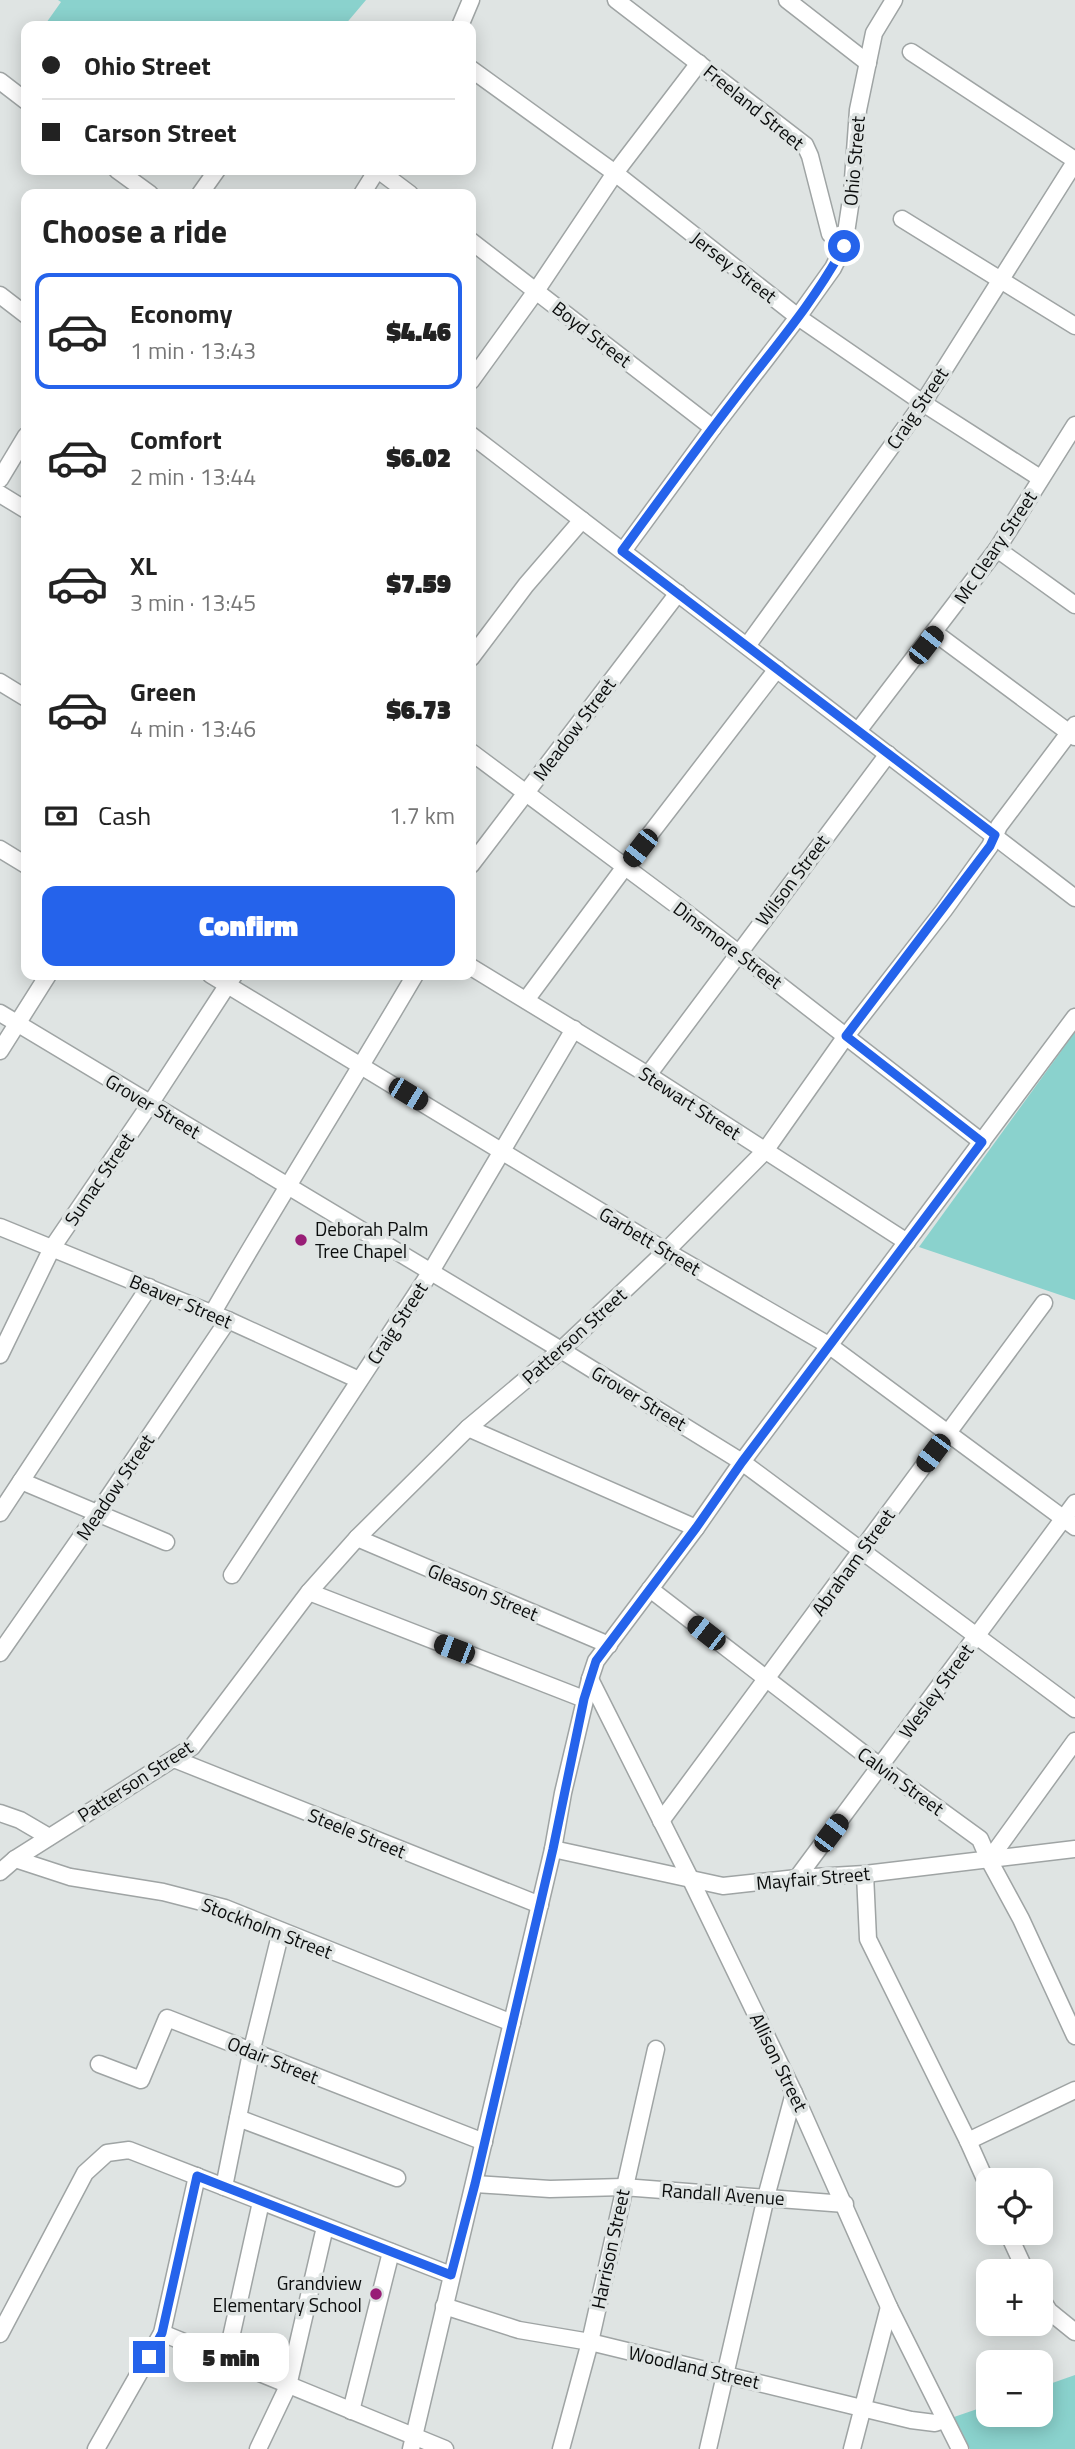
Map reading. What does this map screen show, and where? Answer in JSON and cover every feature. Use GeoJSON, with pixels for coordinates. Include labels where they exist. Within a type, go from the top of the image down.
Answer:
{"type":"FeatureCollection","features":[{"type":"Feature","properties":{"kind":"street"},"geometry":{"type":"LineString","coordinates":[[462,21],[471,0]]}},
{"type":"Feature","properties":{"kind":"street","name":"Freeland Street"},"geometry":{"type":"LineString","coordinates":[[616,0],[805,145],[830,234],[844,246]]}},
{"type":"Feature","properties":{"kind":"street"},"geometry":{"type":"LineString","coordinates":[[787,0],[868,63]]}},
{"type":"Feature","properties":{"kind":"street","name":"Ohio Street"},"geometry":{"type":"LineString","coordinates":[[622,551],[798,317],[833,268],[844,246],[852,193],[858,110],[874,33],[894,0]]}},
{"type":"Feature","properties":{"kind":"street"},"geometry":{"type":"LineString","coordinates":[[911,52],[1075,161]]}},
{"type":"Feature","properties":{"kind":"street"},"geometry":{"type":"LineString","coordinates":[[476,373],[536,292],[615,173],[699,63]]}},
{"type":"Feature","properties":{"kind":"street","name":"Jersey Street"},"geometry":{"type":"LineString","coordinates":[[476,73],[615,173],[798,317],[923,403],[1040,478]]}},
{"type":"Feature","properties":{"kind":"street"},"geometry":{"type":"LineString","coordinates":[[0,81],[21,97]]}},
{"type":"Feature","properties":{"kind":"street","name":"Craig Street"},"geometry":{"type":"LineString","coordinates":[[747,646],[923,403],[1075,161]]}},
{"type":"Feature","properties":{"kind":"street"},"geometry":{"type":"LineString","coordinates":[[124,175],[143,189]]}},
{"type":"Feature","properties":{"kind":"street"},"geometry":{"type":"LineString","coordinates":[[385,175],[403,189]]}},
{"type":"Feature","properties":{"kind":"street"},"geometry":{"type":"LineString","coordinates":[[902,219],[1075,326]]}},
{"type":"Feature","properties":{"kind":"street","name":"Boyd Street"},"geometry":{"type":"LineString","coordinates":[[476,245],[713,428]]}},
{"type":"Feature","properties":{"kind":"street"},"geometry":{"type":"LineString","coordinates":[[0,295],[21,311]]}},
{"type":"Feature","properties":{"kind":"street","name":"Mc Cleary Street"},"geometry":{"type":"LineString","coordinates":[[858,731],[997,550],[1075,425]]}},
{"type":"Feature","properties":{"kind":"street"},"geometry":{"type":"LineString","coordinates":[[476,439],[1075,898]]}},
{"type":"Feature","properties":{"kind":"street"},"geometry":{"type":"LineString","coordinates":[[0,479],[21,444]]}},
{"type":"Feature","properties":{"kind":"street"},"geometry":{"type":"LineString","coordinates":[[0,494],[21,507]]}},
{"type":"Feature","properties":{"kind":"street"},"geometry":{"type":"LineString","coordinates":[[476,650],[526,585],[582,520]]}},
{"type":"Feature","properties":{"kind":"street"},"geometry":{"type":"LineString","coordinates":[[997,550],[1075,605]]}},
{"type":"Feature","properties":{"kind":"street","name":"Meadow Street"},"geometry":{"type":"LineString","coordinates":[[476,858],[678,593]]}},
{"type":"Feature","properties":{"kind":"street"},"geometry":{"type":"LineString","coordinates":[[935,633],[1073,732]]}},
{"type":"Feature","properties":{"kind":"street"},"geometry":{"type":"LineString","coordinates":[[526,1000],[777,669]]}},
{"type":"Feature","properties":{"kind":"street"},"geometry":{"type":"LineString","coordinates":[[3,690],[21,696]]}},
{"type":"Feature","properties":{"kind":"street","name":"Patterson Street"},"geometry":{"type":"LineString","coordinates":[[0,1872],[15,1859],[192,1747],[309,1592],[357,1538],[468,1428],[561,1350],[666,1251],[765,1152],[846,1036],[944,910],[990,846],[1006,817],[1073,732]]}},
{"type":"Feature","properties":{"kind":"street","name":"Wilson Street"},"geometry":{"type":"LineString","coordinates":[[648,1075],[888,754]]}},
{"type":"Feature","properties":{"kind":"street","name":"Dinsmore Street"},"geometry":{"type":"LineString","coordinates":[[476,756],[738,953],[982,1142]]}},
{"type":"Feature","properties":{"kind":"street"},"geometry":{"type":"LineString","coordinates":[[0,849],[21,862]]}},
{"type":"Feature","properties":{"kind":"street","name":"Stewart Street"},"geometry":{"type":"LineString","coordinates":[[476,970],[648,1075],[907,1242]]}},
{"type":"Feature","properties":{"kind":"street"},"geometry":{"type":"LineString","coordinates":[[0,1051],[45,980]]}},
{"type":"Feature","properties":{"kind":"street","name":"Sumac Street"},"geometry":{"type":"LineString","coordinates":[[0,1355],[52,1248],[150,1104],[229,980]]}},
{"type":"Feature","properties":{"kind":"street","name":"Garbett Street"},"geometry":{"type":"LineString","coordinates":[[231,980],[361,1067],[666,1251],[830,1346],[1069,1523]]}},
{"type":"Feature","properties":{"kind":"street"},"geometry":{"type":"LineString","coordinates":[[212,1314],[286,1186],[412,980]]}},
{"type":"Feature","properties":{"kind":"street","name":"Grover Street"},"geometry":{"type":"LineString","coordinates":[[0,1013],[561,1350],[742,1462],[1075,1709]]}},
{"type":"Feature","properties":{"kind":"street"},"geometry":{"type":"LineString","coordinates":[[412,2442],[553,1849],[584,1699],[596,1661],[1075,1017]]}},
{"type":"Feature","properties":{"kind":"street","name":"Craig Street"},"geometry":{"type":"LineString","coordinates":[[232,1575],[430,1273],[574,1029]]}},
{"type":"Feature","properties":{"kind":"street","name":"Beaver Street"},"geometry":{"type":"LineString","coordinates":[[0,1227],[228,1320],[359,1380]]}},
{"type":"Feature","properties":{"kind":"street"},"geometry":{"type":"LineString","coordinates":[[0,1513],[149,1287]]}},
{"type":"Feature","properties":{"kind":"street","name":"Abraham Street"},"geometry":{"type":"LineString","coordinates":[[661,1821],[1044,1303]]}},
{"type":"Feature","properties":{"kind":"street","name":"Meadow Street"},"geometry":{"type":"LineString","coordinates":[[0,1653],[228,1320]]}},
{"type":"Feature","properties":{"kind":"street"},"geometry":{"type":"LineString","coordinates":[[468,1428],[696,1528]]}},
{"type":"Feature","properties":{"kind":"street"},"geometry":{"type":"LineString","coordinates":[[21,1481],[166,1542]]}},
{"type":"Feature","properties":{"kind":"street","name":"Wesley Street"},"geometry":{"type":"LineString","coordinates":[[797,1878],[977,1636],[1069,1523],[1075,1503]]}},
{"type":"Feature","properties":{"kind":"street","name":"Gleason Street"},"geometry":{"type":"LineString","coordinates":[[357,1538],[609,1645]]}},
{"type":"Feature","properties":{"kind":"street","name":"Calvin Street"},"geometry":{"type":"LineString","coordinates":[[650,1589],[881,1767],[980,1839],[1021,1919],[1075,2036]]}},
{"type":"Feature","properties":{"kind":"street"},"geometry":{"type":"LineString","coordinates":[[309,1592],[584,1699]]}},
{"type":"Feature","properties":{"kind":"street","name":"Allison Street"},"geometry":{"type":"LineString","coordinates":[[590,1679],[794,2093],[889,2307],[960,2449]]}},
{"type":"Feature","properties":{"kind":"street"},"geometry":{"type":"LineString","coordinates":[[989,1860],[1075,1741]]}},
{"type":"Feature","properties":{"kind":"street","name":"Steele Street"},"geometry":{"type":"LineString","coordinates":[[174,1759],[540,1905]]}},
{"type":"Feature","properties":{"kind":"street"},"geometry":{"type":"LineString","coordinates":[[0,1813],[20,1820],[49,1838]]}},
{"type":"Feature","properties":{"kind":"street","name":"Mayfair Street"},"geometry":{"type":"LineString","coordinates":[[553,1849],[723,1886],[865,1874],[1075,1849]]}},
{"type":"Feature","properties":{"kind":"street","name":"Stockholm Street"},"geometry":{"type":"LineString","coordinates":[[15,1859],[70,1877],[163,1892],[225,1908],[512,2023]]}},
{"type":"Feature","properties":{"kind":"street"},"geometry":{"type":"LineString","coordinates":[[865,1874],[868,1939],[980,2168]]}},
{"type":"Feature","properties":{"kind":"street"},"geometry":{"type":"LineString","coordinates":[[224,2187],[251,2053],[281,1931]]}},
{"type":"Feature","properties":{"kind":"street","name":"Odair Street"},"geometry":{"type":"LineString","coordinates":[[99,2064],[141,2080],[167,2018],[484,2142]]}},
{"type":"Feature","properties":{"kind":"street","name":"Harrison Street"},"geometry":{"type":"LineString","coordinates":[[561,2449],[590,2342],[656,2049]]}},
{"type":"Feature","properties":{"kind":"street"},"geometry":{"type":"LineString","coordinates":[[968,2141],[1075,2090]]}},
{"type":"Feature","properties":{"kind":"street"},"geometry":{"type":"LineString","coordinates":[[708,2449],[766,2197],[794,2093]]}},
{"type":"Feature","properties":{"kind":"street"},"geometry":{"type":"LineString","coordinates":[[238,2118],[397,2178]]}},
{"type":"Feature","properties":{"kind":"street"},"geometry":{"type":"LineString","coordinates":[[0,2334],[85,2173],[107,2153],[129,2150],[451,2275]]}},
{"type":"Feature","properties":{"kind":"street"},"geometry":{"type":"LineString","coordinates":[[96,2449],[162,2333],[197,2176]]}},
{"type":"Feature","properties":{"kind":"street","name":"Randall Avenue"},"geometry":{"type":"LineString","coordinates":[[475,2184],[550,2189],[623,2187],[845,2204]]}},
{"type":"Feature","properties":{"kind":"street"},"geometry":{"type":"LineString","coordinates":[[226,2360],[261,2202]]}},
{"type":"Feature","properties":{"kind":"street"},"geometry":{"type":"LineString","coordinates":[[258,2449],[288,2386],[325,2227]]}},
{"type":"Feature","properties":{"kind":"street"},"geometry":{"type":"LineString","coordinates":[[351,2411],[391,2252]]}},
{"type":"Feature","properties":{"kind":"street","name":"Woodland Street"},"geometry":{"type":"LineString","coordinates":[[444,2306],[519,2330],[590,2342],[862,2409],[911,2420],[935,2423],[944,2420]]}},
{"type":"Feature","properties":{"kind":"street"},"geometry":{"type":"LineString","coordinates":[[852,2449],[889,2307]]}},
{"type":"Feature","properties":{"kind":"street"},"geometry":{"type":"LineString","coordinates":[[1053,2315],[1075,2332]]}},
{"type":"Feature","properties":{"kind":"street"},"geometry":{"type":"LineString","coordinates":[[162,2333],[351,2411],[412,2442],[445,2449]]}},
{"type":"Feature","properties":{"kind":"shaded area"},"geometry":{"type":"Polygon","coordinates":[[[58,0],[366,0],[348,21],[48,21],[61,2],[58,0]]]}},
{"type":"Feature","properties":{"kind":"shaded area"},"geometry":{"type":"Polygon","coordinates":[[[1075,1032],[1075,1300],[919,1247],[1075,1032]]]}},
{"type":"Feature","properties":{"kind":"shaded area"},"geometry":{"type":"Polygon","coordinates":[[[1075,2375],[1075,2449],[970,2449],[954,2417],[976,2409],[976,2427],[1053,2427],[1053,2383],[1075,2375]]]}},
{"type":"Feature","properties":{"kind":"place","name":"Deborah Palm Tree Chapel"},"geometry":{"type":"Point","coordinates":[301,1240]}},
{"type":"Feature","properties":{"kind":"place","name":"Grandview Elementary School"},"geometry":{"type":"Point","coordinates":[376,2294]}},
{"type":"Feature","properties":{"kind":"route"},"geometry":{"type":"LineString","coordinates":[[149,2357],[162,2333],[197,2176],[451,2275],[475,2184],[531,1934],[553,1849],[584,1699],[596,1661],[982,1142],[846,1036],[944,910],[995,835],[622,551],[798,317],[833,268],[844,246]]}}]}
